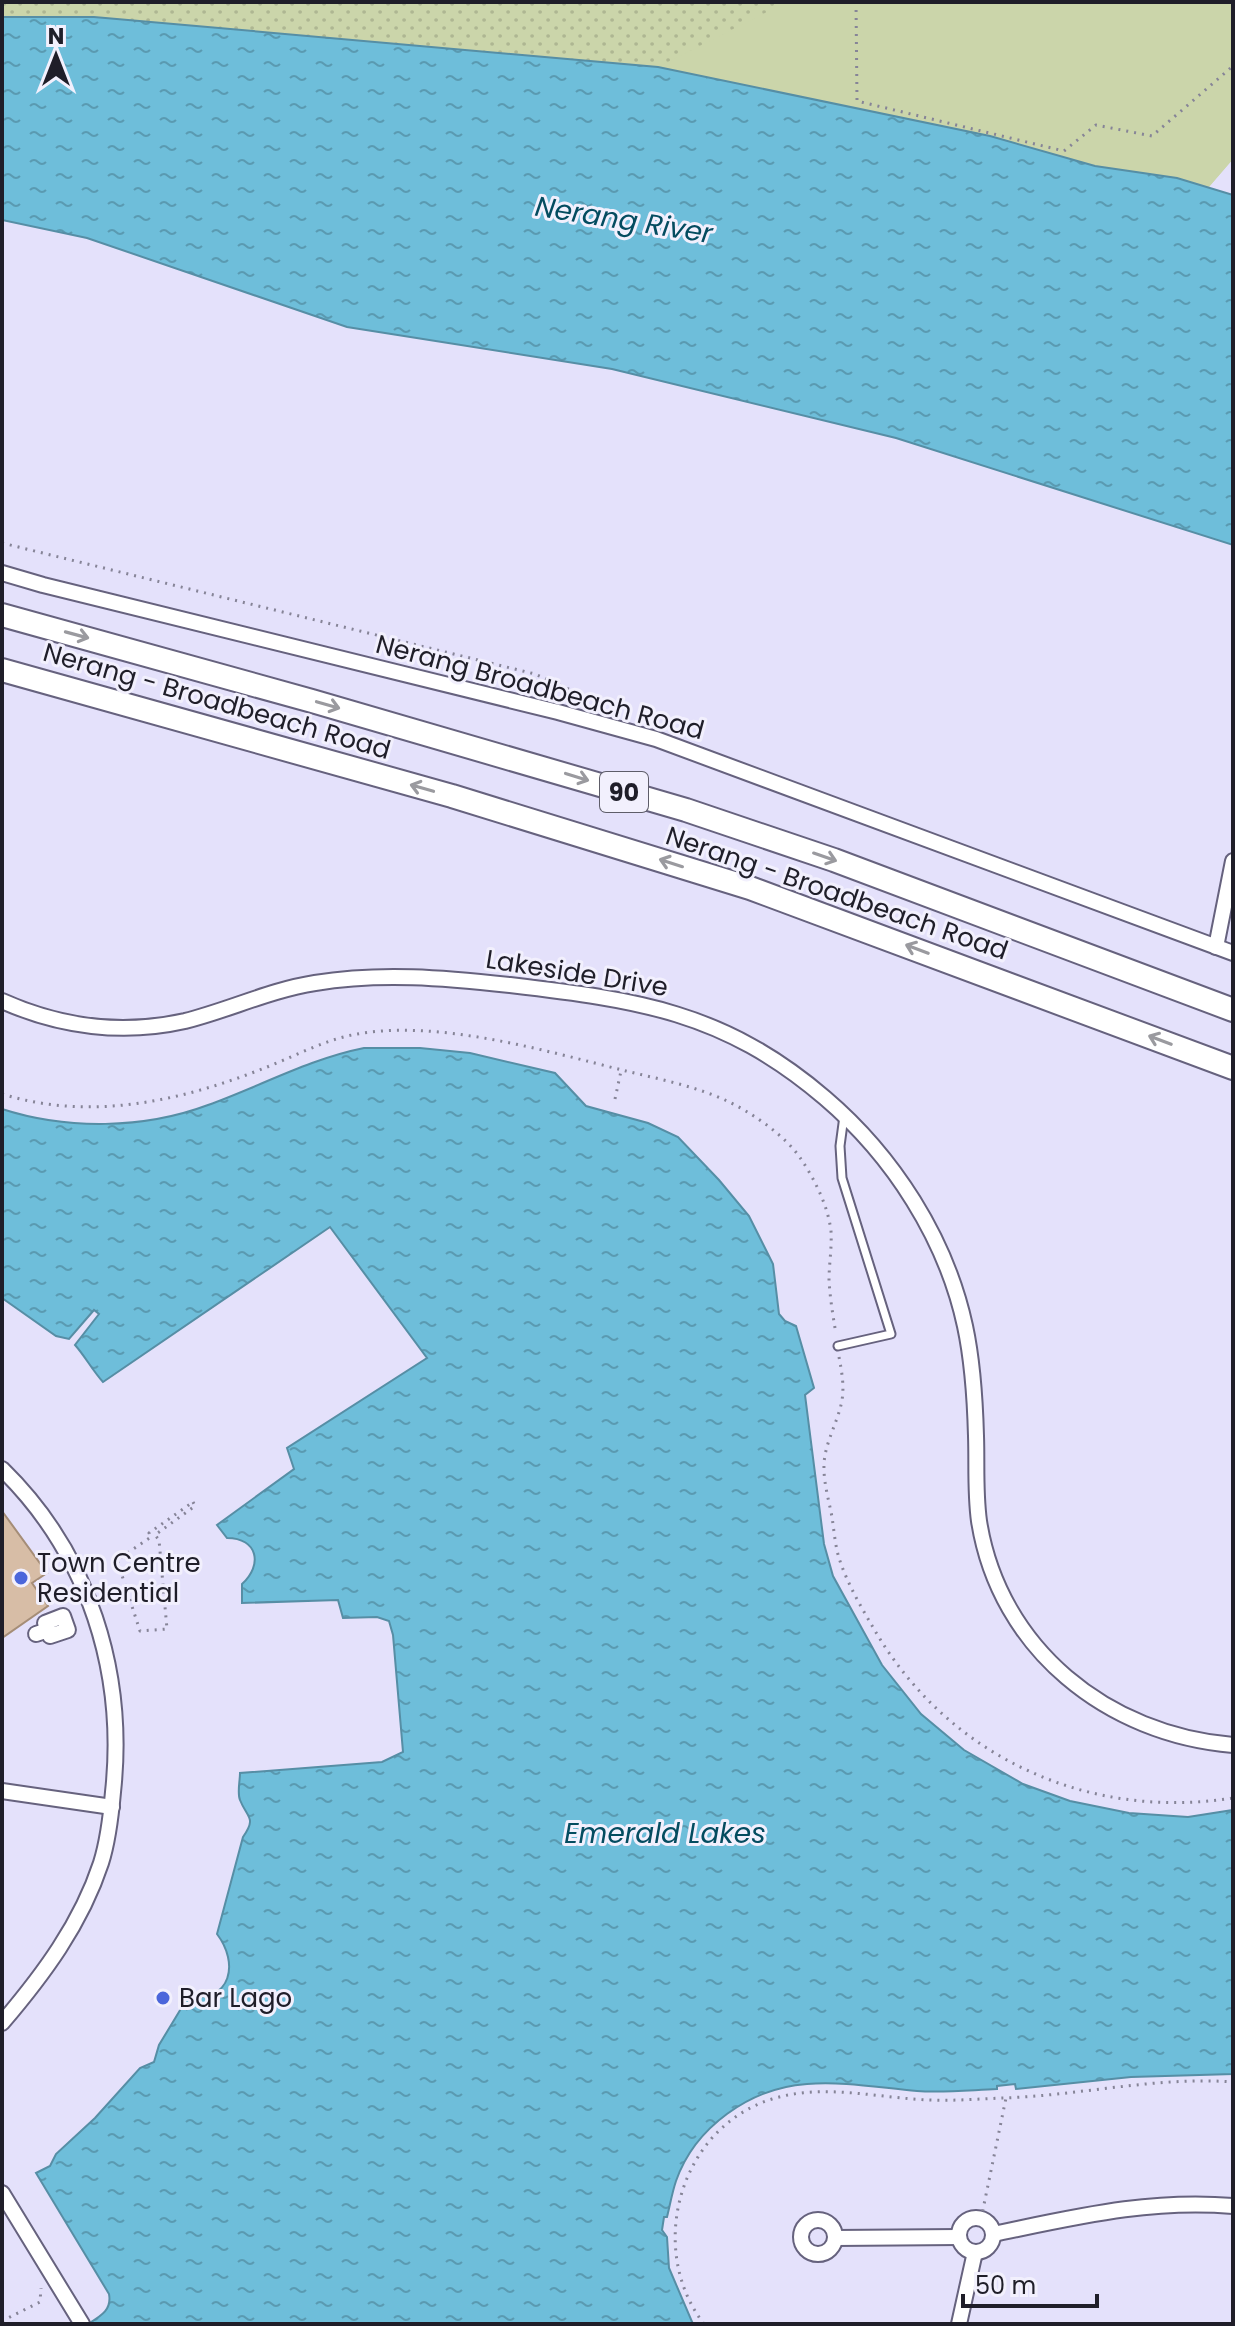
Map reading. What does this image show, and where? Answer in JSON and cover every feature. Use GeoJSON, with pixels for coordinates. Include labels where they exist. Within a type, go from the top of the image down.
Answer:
{"type":"FeatureCollection","features":[{"type":"Feature","properties":{"kind":"main road","name":"Nerang - Broadbeach Road"},"geometry":{"type":"LineString","coordinates":[[2,615],[327,705],[686,810],[834,860],[1233,1010]]}},
{"type":"Feature","properties":{"kind":"main road","name":"Nerang - Broadbeach Road"},"geometry":{"type":"LineString","coordinates":[[2,670],[452,796],[750,888],[1233,1068]]}},
{"type":"Feature","properties":{"kind":"street","name":"Nerang Broadbeach Road"},"geometry":{"type":"LineString","coordinates":[[2,573],[656,739],[1233,953]]}},
{"type":"Feature","properties":{"kind":"street"},"geometry":{"type":"LineString","coordinates":[[1216,947],[1233,861]]}},
{"type":"Feature","properties":{"kind":"street","name":"Lakeside Drive"},"geometry":{"type":"LineString","coordinates":[[2,1001],[57,1021],[115,1028],[184,1021],[275,991],[311,983],[375,976],[473,981],[594,995],[660,1008],[719,1029],[754,1046],[786,1067],[844,1116],[882,1156],[913,1200],[951,1279],[964,1322],[974,1378],[979,1522],[989,1564],[1027,1634],[1050,1663],[1076,1687],[1133,1721],[1205,1743],[1233,1745]]}},
{"type":"Feature","properties":{"kind":"street"},"geometry":{"type":"LineString","coordinates":[[2,1469],[23,1490],[52,1529],[79,1575],[105,1649],[116,1712],[117,1758],[112,1807],[101,1863],[76,1919],[42,1976],[2,2023]]}},
{"type":"Feature","properties":{"kind":"street"},"geometry":{"type":"LineString","coordinates":[[42,1632],[45,1623],[63,1616],[66,1623],[93,1613]]}},
{"type":"Feature","properties":{"kind":"street"},"geometry":{"type":"LineString","coordinates":[[2,1791],[112,1807]]}},
{"type":"Feature","properties":{"kind":"street"},"geometry":{"type":"LineString","coordinates":[[2,2193],[82,2324]]}},
{"type":"Feature","properties":{"kind":"street"},"geometry":{"type":"LineString","coordinates":[[993,2234],[1129,2207],[1204,2203],[1233,2206]]}},
{"type":"Feature","properties":{"kind":"street"},"geometry":{"type":"LineString","coordinates":[[981,2219],[991,2226],[993,2234],[988,2247],[975,2252],[965,2248],[959,2237],[960,2231],[968,2221],[981,2219]]}},
{"type":"Feature","properties":{"kind":"street"},"geometry":{"type":"LineString","coordinates":[[835,2238],[959,2237]]}},
{"type":"Feature","properties":{"kind":"street"},"geometry":{"type":"LineString","coordinates":[[959,2324],[975,2252]]}},
{"type":"Feature","properties":{"kind":"lane"},"geometry":{"type":"LineString","coordinates":[[838,1346],[891,1334],[842,1178],[840,1146],[844,1116]]}},
{"type":"Feature","properties":{"kind":"path"},"geometry":{"type":"LineString","coordinates":[[479,2],[505,2]]}},
{"type":"Feature","properties":{"kind":"path"},"geometry":{"type":"LineString","coordinates":[[856,2],[857,101],[1064,151],[1096,125],[1152,136],[1233,66]]}},
{"type":"Feature","properties":{"kind":"path"},"geometry":{"type":"LineString","coordinates":[[2,1094],[36,1103],[72,1107],[109,1108],[141,1103],[187,1094],[348,1035],[372,1031],[440,1032],[542,1051],[696,1089],[727,1100],[762,1122],[799,1155],[821,1195],[831,1230],[829,1277],[844,1389],[824,1468],[839,1558],[861,1606],[889,1655],[923,1697],[970,1737],[1006,1761],[1044,1779],[1086,1793],[1152,1803],[1204,1803],[1233,1798]]}},
{"type":"Feature","properties":{"kind":"path"},"geometry":{"type":"LineString","coordinates":[[615,1099],[621,1070]]}},
{"type":"Feature","properties":{"kind":"path"},"geometry":{"type":"LineString","coordinates":[[193,1502],[195,1506],[155,1535],[159,1540],[167,1629],[140,1631],[137,1622],[117,1560],[193,1502]]}},
{"type":"Feature","properties":{"kind":"path"},"geometry":{"type":"LineString","coordinates":[[704,2324],[689,2300],[677,2267],[674,2227],[686,2175],[707,2144],[737,2116],[768,2100],[818,2090],[931,2100],[1006,2098],[1119,2086],[1233,2082]]}},
{"type":"Feature","properties":{"kind":"path"},"geometry":{"type":"LineString","coordinates":[[981,2219],[1006,2098]]}},
{"type":"Feature","properties":{"kind":"path"},"geometry":{"type":"LineString","coordinates":[[2,2321],[40,2302],[40,2291],[49,2270]]}},
{"type":"Feature","properties":{"kind":"green space"},"geometry":{"type":"Polygon","coordinates":[[[2,2],[1233,2],[1233,159],[1208,188],[1177,178],[818,98],[658,67],[94,17],[2,17],[2,2]]]}},
{"type":"Feature","properties":{"kind":"green space"},"geometry":{"type":"Polygon","coordinates":[[[787,2],[1233,2],[1233,159],[1208,188],[1177,178],[1095,166],[990,136],[658,67],[787,2]]]}},
{"type":"Feature","properties":{"kind":"water","name":"Nerang River"},"geometry":{"type":"Polygon","coordinates":[[[2,17],[94,17],[658,67],[990,136],[1095,166],[1177,178],[1233,195],[1233,545],[896,438],[612,369],[347,327],[87,238],[2,220],[2,17]]]}},
{"type":"Feature","properties":{"kind":"water","name":"Emerald Lakes"},"geometry":{"type":"Polygon","coordinates":[[[364,1048],[420,1048],[470,1053],[555,1073],[586,1106],[648,1123],[678,1137],[719,1180],[749,1216],[773,1264],[779,1314],[796,1326],[814,1388],[805,1395],[824,1544],[833,1576],[882,1665],[921,1714],[964,1750],[1023,1784],[1070,1801],[1129,1813],[1188,1817],[1233,1810],[1233,2074],[1131,2077],[1016,2089],[1015,2084],[997,2086],[997,2089],[947,2092],[821,2083],[765,2093],[727,2114],[696,2144],[676,2181],[667,2217],[664,2217],[662,2230],[667,2237],[669,2268],[693,2324],[88,2324],[107,2308],[109,2294],[36,2173],[50,2166],[56,2154],[95,2118],[140,2068],[154,2062],[159,2045],[188,1997],[214,1993],[227,1978],[228,1957],[217,1934],[250,1821],[239,1797],[240,1773],[382,1762],[403,1752],[393,1635],[389,1621],[377,1617],[343,1618],[338,1600],[242,1603],[242,1584],[253,1569],[254,1554],[245,1543],[227,1538],[217,1525],[294,1469],[287,1448],[427,1358],[330,1227],[103,1382],[75,1345],[99,1314],[94,1310],[69,1339],[56,1336],[2,1298],[2,1109],[53,1121],[79,1123],[158,1119],[208,1105],[304,1066],[364,1048]]]}},
{"type":"Feature","properties":{"kind":"building","name":"Town Centre Residential"},"geometry":{"type":"Polygon","coordinates":[[[2,1511],[47,1573],[32,1583],[48,1606],[2,1638],[2,1511]]]}},
{"type":"Feature","properties":{"kind":"place","name":"Town Centre Residential"},"geometry":{"type":"Point","coordinates":[21,1578]}},
{"type":"Feature","properties":{"kind":"place","name":"Bar Lago"},"geometry":{"type":"Point","coordinates":[163,1998]}}]}
